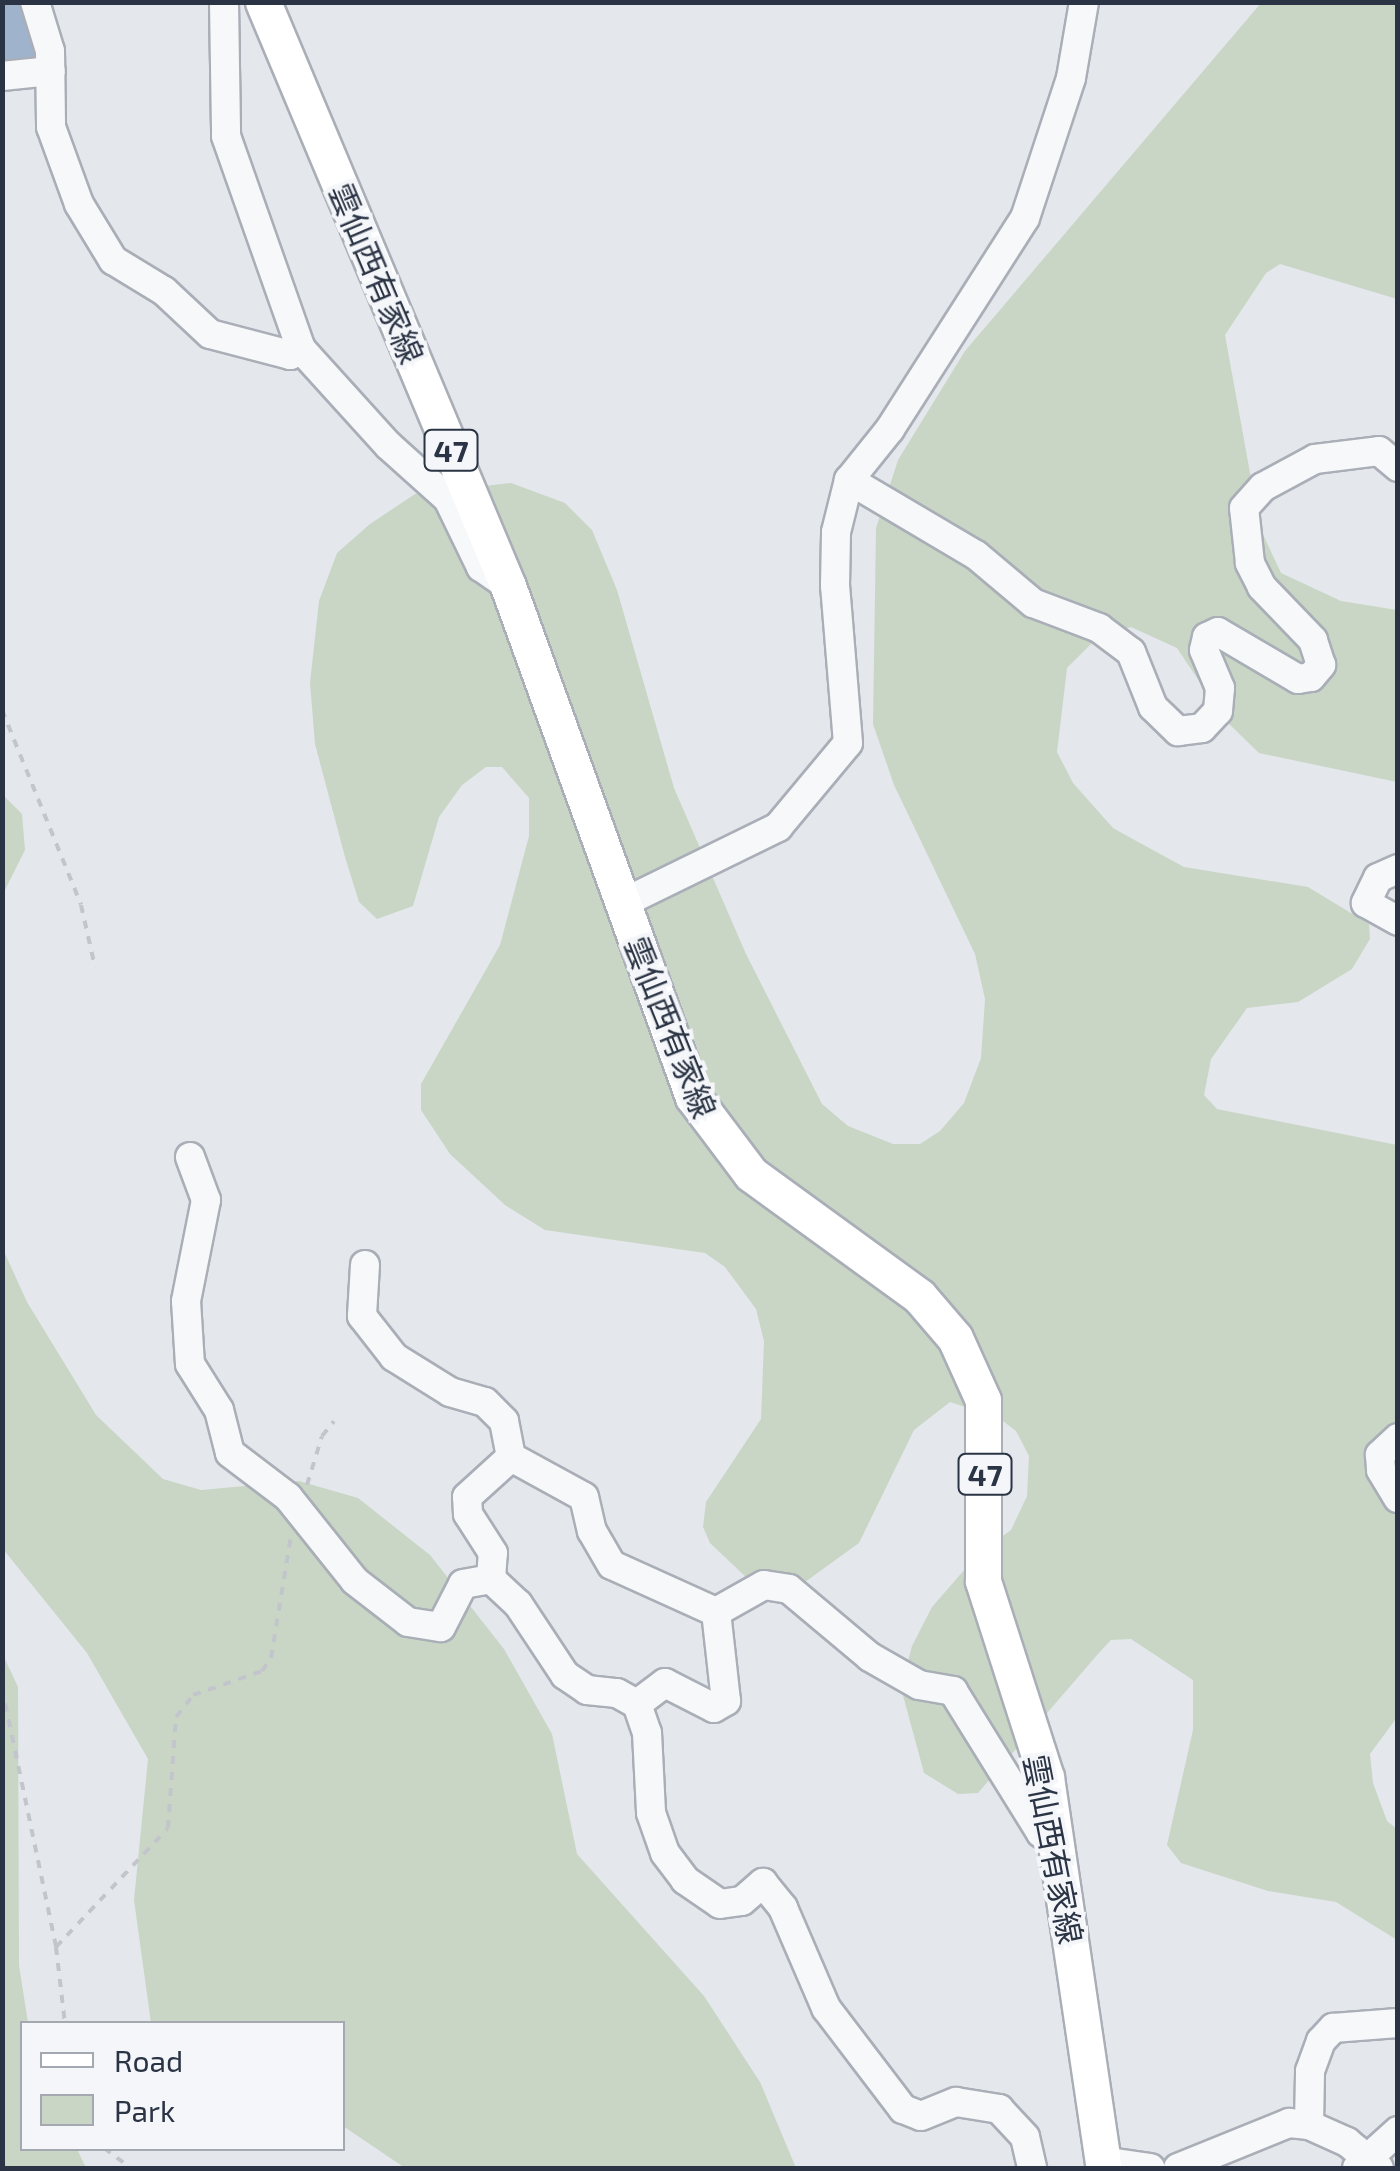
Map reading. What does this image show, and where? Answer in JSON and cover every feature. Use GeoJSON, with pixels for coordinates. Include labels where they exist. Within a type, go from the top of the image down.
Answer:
{"type":"FeatureCollection","features":[{"type":"Feature","properties":{"kind":"main road","name":"雲仙西有家線"},"geometry":{"type":"LineString","coordinates":[[264,2],[508,586],[693,1097],[721,1142],[751,1174],[919,1296],[955,1338],[983,1400],[984,1581],[1046,1777],[1103,2165]]}},
{"type":"Feature","properties":{"kind":"street"},"geometry":{"type":"LineString","coordinates":[[35,2],[52,71],[52,127],[79,204],[120,268],[164,291],[210,334],[290,355],[302,349]]}},
{"type":"Feature","properties":{"kind":"street"},"geometry":{"type":"LineString","coordinates":[[224,2],[226,136],[302,349],[388,446],[448,500],[481,568],[508,586]]}},
{"type":"Feature","properties":{"kind":"street"},"geometry":{"type":"LineString","coordinates":[[621,904],[778,827],[848,743],[835,586],[836,532],[849,480],[890,429],[1025,218],[1071,78],[1084,2]]}},
{"type":"Feature","properties":{"kind":"street"},"geometry":{"type":"LineString","coordinates":[[2,76],[52,71]]}},
{"type":"Feature","properties":{"kind":"street"},"geometry":{"type":"LineString","coordinates":[[849,480],[976,555],[1034,603],[1099,628],[1131,652],[1154,707],[1178,730],[1202,728],[1218,710],[1220,688],[1204,650],[1207,637],[1218,632],[1298,679],[1310,677],[1322,665],[1313,640],[1262,587],[1250,563],[1244,508],[1263,487],[1315,460],[1379,452],[1398,467]]}},
{"type":"Feature","properties":{"kind":"street"},"geometry":{"type":"LineString","coordinates":[[1398,869],[1378,878],[1366,903],[1398,921]]}},
{"type":"Feature","properties":{"kind":"street"},"geometry":{"type":"LineString","coordinates":[[190,1157],[206,1200],[186,1302],[190,1364],[218,1410],[230,1453],[296,1506],[355,1581],[422,1628],[441,1628],[463,1584],[490,1579]]}},
{"type":"Feature","properties":{"kind":"street"},"geometry":{"type":"LineString","coordinates":[[366,1264],[362,1316],[394,1357],[450,1392],[486,1402],[504,1421],[511,1458]]}},
{"type":"Feature","properties":{"kind":"street"},"geometry":{"type":"LineString","coordinates":[[1397,1495],[1381,1470],[1380,1454],[1398,1438]]}},
{"type":"Feature","properties":{"kind":"street"},"geometry":{"type":"LineString","coordinates":[[511,1458],[584,1497],[592,1531],[612,1565],[716,1612]]}},
{"type":"Feature","properties":{"kind":"street"},"geometry":{"type":"LineString","coordinates":[[490,1579],[493,1553],[468,1514],[467,1497],[511,1458]]}},
{"type":"Feature","properties":{"kind":"street"},"geometry":{"type":"LineString","coordinates":[[490,1579],[518,1604],[566,1675],[587,1690],[617,1692],[637,1704],[648,1732],[651,1813],[665,1853],[685,1880],[720,1904],[742,1901],[763,1883],[783,1908],[826,2008],[903,2110],[921,2116],[956,2102],[999,2109],[1024,2137],[1032,2168]]}},
{"type":"Feature","properties":{"kind":"street"},"geometry":{"type":"LineString","coordinates":[[716,1612],[764,1585],[789,1590],[870,1657],[919,1685],[954,1692],[1040,1833],[1059,1846]]}},
{"type":"Feature","properties":{"kind":"street"},"geometry":{"type":"LineString","coordinates":[[637,1704],[665,1683],[714,1708],[726,1702],[716,1612]]}},
{"type":"Feature","properties":{"kind":"street"},"geometry":{"type":"LineString","coordinates":[[1309,2126],[1310,2071],[1322,2041],[1333,2028],[1398,2023]]}},
{"type":"Feature","properties":{"kind":"street"},"geometry":{"type":"LineString","coordinates":[[1178,2168],[1289,2123],[1309,2126],[1368,2165],[1398,2131]]}},
{"type":"Feature","properties":{"kind":"street"},"geometry":{"type":"LineString","coordinates":[[1103,2165],[1150,2168]]}},
{"type":"Feature","properties":{"kind":"path"},"geometry":{"type":"LineString","coordinates":[[2,642],[2,667]]}},
{"type":"Feature","properties":{"kind":"path"},"geometry":{"type":"LineString","coordinates":[[2,710],[81,905],[95,968]]}},
{"type":"Feature","properties":{"kind":"path"},"geometry":{"type":"LineString","coordinates":[[56,1947],[168,1828],[176,1716],[193,1695],[262,1671],[271,1658],[296,1506],[322,1436],[334,1421]]}},
{"type":"Feature","properties":{"kind":"path"},"geometry":{"type":"LineString","coordinates":[[2,1688],[56,1947],[64,2021]]}},
{"type":"Feature","properties":{"kind":"path"},"geometry":{"type":"LineString","coordinates":[[108,2151],[131,2168]]}},
{"type":"Feature","properties":{"kind":"path"},"geometry":{"type":"LineString","coordinates":[[2,2159],[5,2168]]}},
{"type":"Feature","properties":{"kind":"green space"},"geometry":{"type":"Polygon","coordinates":[[[1261,3],[1397,3],[1397,299],[1280,264],[1266,273],[1225,335],[1260,528],[1281,573],[1341,601],[1397,610],[1397,782],[1259,753],[1225,720],[1177,648],[1131,627],[1098,637],[1067,668],[1057,752],[1073,783],[1113,828],[1140,843],[1184,867],[1308,887],[1369,924],[1370,939],[1352,969],[1298,1002],[1247,1008],[1211,1059],[1204,1095],[1217,1109],[1397,1145],[1398,1716],[1370,1754],[1373,1783],[1387,1821],[1397,1829],[1397,1940],[1336,1902],[1268,1891],[1181,1863],[1167,1845],[1193,1730],[1193,1680],[1131,1639],[1111,1640],[978,1793],[958,1794],[924,1773],[901,1688],[912,1646],[932,1607],[979,1553],[1011,1530],[1027,1496],[1029,1456],[1016,1431],[999,1418],[950,1402],[914,1430],[859,1543],[798,1587],[747,1578],[710,1543],[703,1527],[706,1502],[761,1419],[764,1341],[756,1309],[725,1267],[705,1253],[545,1230],[505,1205],[450,1154],[421,1110],[421,1084],[500,945],[529,836],[529,798],[502,767],[486,767],[462,785],[439,817],[413,906],[377,919],[359,902],[345,857],[315,744],[310,683],[319,601],[337,553],[370,524],[415,494],[511,483],[565,503],[592,530],[617,590],[674,788],[746,954],[822,1104],[848,1126],[893,1144],[920,1144],[940,1131],[964,1103],[981,1058],[985,999],[975,954],[894,785],[873,724],[876,528],[898,460],[965,351],[1261,3]]]}},
{"type":"Feature","properties":{"kind":"green space"},"geometry":{"type":"Polygon","coordinates":[[[3,795],[22,814],[25,850],[3,894],[3,795]]]}},
{"type":"Feature","properties":{"kind":"green space"},"geometry":{"type":"Polygon","coordinates":[[[2,1247],[27,1302],[96,1415],[163,1479],[201,1490],[299,1481],[358,1498],[430,1555],[504,1649],[552,1734],[577,1854],[704,1996],[760,2082],[796,2168],[405,2168],[345,2127],[345,2021],[151,2021],[134,1900],[148,1759],[87,1653],[3,1549],[2,1247]]]}},
{"type":"Feature","properties":{"kind":"green space"},"geometry":{"type":"Polygon","coordinates":[[[3,1655],[18,1687],[19,1965],[28,2021],[20,2021],[20,2151],[78,2151],[86,2168],[3,2168],[3,1655]]]}},
{"type":"Feature","properties":{"kind":"water"},"geometry":{"type":"Polygon","coordinates":[[[2,3],[23,3],[37,40],[35,64],[3,68],[2,3]]]}}]}
